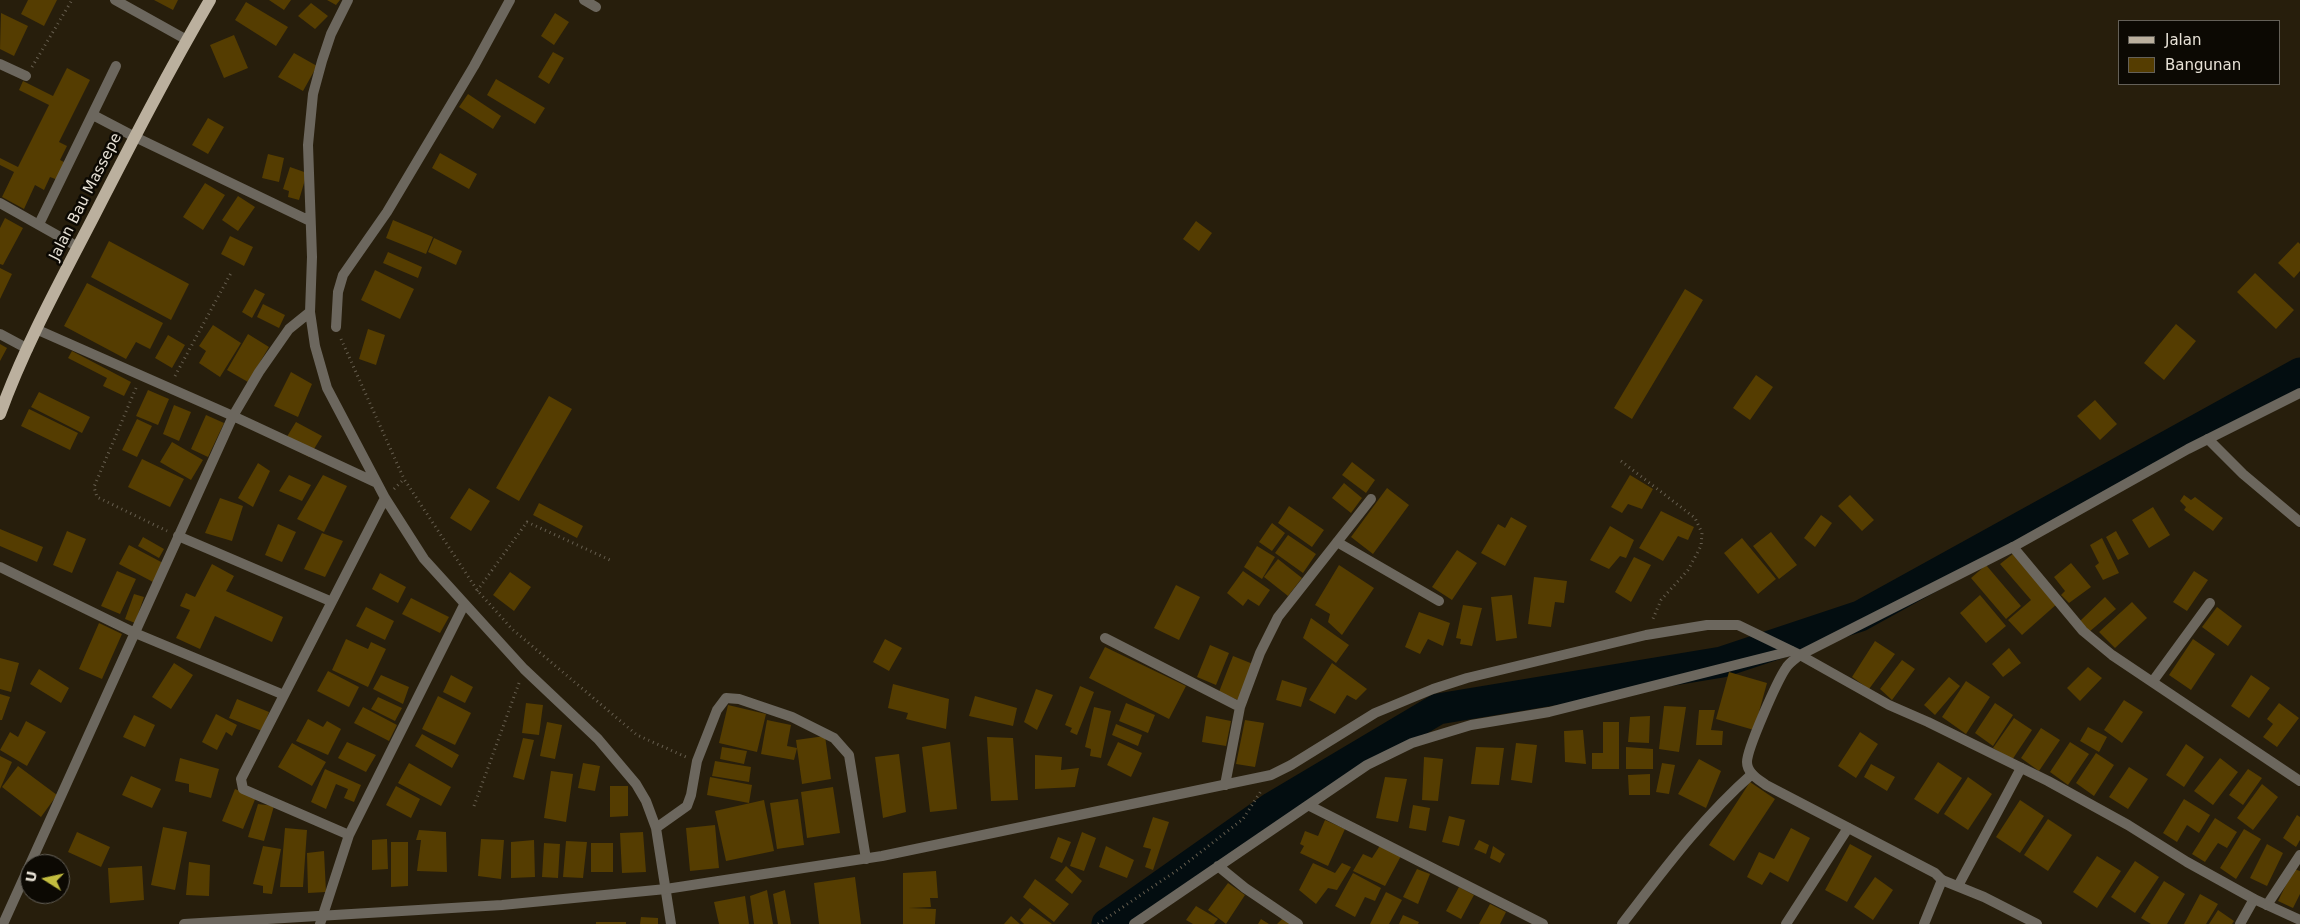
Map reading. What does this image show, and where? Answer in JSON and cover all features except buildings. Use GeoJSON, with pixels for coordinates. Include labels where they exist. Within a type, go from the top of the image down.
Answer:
{"type":"FeatureCollection","features":[{"type":"Feature","properties":{"kind":"main road","name":"Jalan Bau Massepe"},"geometry":{"type":"LineString","coordinates":[[0,414],[28,350],[78,247],[210,0]]}},
{"type":"Feature","properties":{"kind":"street"},"geometry":{"type":"LineString","coordinates":[[115,0],[187,40]]}},
{"type":"Feature","properties":{"kind":"street"},"geometry":{"type":"LineString","coordinates":[[348,0],[331,34],[313,94],[308,145],[312,257],[310,312],[315,346],[327,388],[385,498],[424,559],[524,669],[598,739],[623,767],[646,800],[660,826],[670,924]]}},
{"type":"Feature","properties":{"kind":"street"},"geometry":{"type":"LineString","coordinates":[[336,327],[338,292],[343,275],[387,212],[474,66],[510,0]]}},
{"type":"Feature","properties":{"kind":"street"},"geometry":{"type":"LineString","coordinates":[[584,0],[596,6]]}},
{"type":"Feature","properties":{"kind":"street"},"geometry":{"type":"LineString","coordinates":[[0,64],[26,76]]}},
{"type":"Feature","properties":{"kind":"street"},"geometry":{"type":"LineString","coordinates":[[39,224],[116,66]]}},
{"type":"Feature","properties":{"kind":"street"},"geometry":{"type":"LineString","coordinates":[[93,115],[310,222]]}},
{"type":"Feature","properties":{"kind":"street"},"geometry":{"type":"LineString","coordinates":[[0,203],[78,247]]}},
{"type":"Feature","properties":{"kind":"street"},"geometry":{"type":"LineString","coordinates":[[3,924],[233,416],[259,372],[289,330],[310,312]]}},
{"type":"Feature","properties":{"kind":"street"},"geometry":{"type":"LineString","coordinates":[[38,330],[233,416],[377,483]]}},
{"type":"Feature","properties":{"kind":"street"},"geometry":{"type":"LineString","coordinates":[[0,334],[28,350]]}},
{"type":"Feature","properties":{"kind":"street"},"geometry":{"type":"LineString","coordinates":[[1134,924],[1368,765],[1412,743],[1471,726],[1548,712],[1795,653],[2013,547],[2208,439],[2300,393]]}},
{"type":"Feature","properties":{"kind":"street"},"geometry":{"type":"LineString","coordinates":[[2208,439],[2244,474],[2300,522]]}},
{"type":"Feature","properties":{"kind":"street"},"geometry":{"type":"LineString","coordinates":[[349,835],[244,789],[241,786],[241,779],[330,601],[385,498]]}},
{"type":"Feature","properties":{"kind":"street"},"geometry":{"type":"LineString","coordinates":[[1225,785],[1240,707],[1260,653],[1278,618],[1371,499]]}},
{"type":"Feature","properties":{"kind":"street"},"geometry":{"type":"LineString","coordinates":[[178,536],[330,601]]}},
{"type":"Feature","properties":{"kind":"street"},"geometry":{"type":"LineString","coordinates":[[1337,542],[1439,601]]}},
{"type":"Feature","properties":{"kind":"street"},"geometry":{"type":"LineString","coordinates":[[2013,547],[2092,640],[2112,656],[2153,681],[2218,728],[2300,781]]}},
{"type":"Feature","properties":{"kind":"street"},"geometry":{"type":"LineString","coordinates":[[0,567],[135,633],[284,694]]}},
{"type":"Feature","properties":{"kind":"street"},"geometry":{"type":"LineString","coordinates":[[2153,681],[2210,603]]}},
{"type":"Feature","properties":{"kind":"street"},"geometry":{"type":"LineString","coordinates":[[321,921],[349,835],[464,605]]}},
{"type":"Feature","properties":{"kind":"street"},"geometry":{"type":"LineString","coordinates":[[184,924],[321,921],[502,905],[666,889],[866,859],[1271,775],[1375,714],[1432,689],[1467,678],[1646,635],[1707,626],[1738,625],[1795,653],[1889,705],[2022,768],[2128,825],[2187,862],[2254,899],[2300,920]]}},
{"type":"Feature","properties":{"kind":"street"},"geometry":{"type":"LineString","coordinates":[[1105,638],[1240,707]]}},
{"type":"Feature","properties":{"kind":"street"},"geometry":{"type":"LineString","coordinates":[[1795,653],[1786,666],[1769,702],[1749,753],[1747,762],[1752,774],[1766,785],[1923,866],[1942,880],[2037,924]]}},
{"type":"Feature","properties":{"kind":"street"},"geometry":{"type":"LineString","coordinates":[[660,826],[687,806],[691,795],[697,761],[717,710],[726,698],[739,700],[792,717],[834,738],[849,755],[866,859]]}},
{"type":"Feature","properties":{"kind":"street"},"geometry":{"type":"LineString","coordinates":[[1958,886],[2022,768]]}},
{"type":"Feature","properties":{"kind":"street"},"geometry":{"type":"LineString","coordinates":[[1622,924],[1683,844],[1721,801],[1752,774]]}},
{"type":"Feature","properties":{"kind":"street"},"geometry":{"type":"LineString","coordinates":[[1308,805],[1543,924]]}},
{"type":"Feature","properties":{"kind":"street"},"geometry":{"type":"LineString","coordinates":[[1786,924],[1848,828]]}},
{"type":"Feature","properties":{"kind":"street"},"geometry":{"type":"LineString","coordinates":[[2267,905],[2300,855]]}},
{"type":"Feature","properties":{"kind":"street"},"geometry":{"type":"LineString","coordinates":[[1218,866],[1245,888],[1298,924]]}},
{"type":"Feature","properties":{"kind":"street"},"geometry":{"type":"LineString","coordinates":[[1924,924],[1942,880]]}},
{"type":"Feature","properties":{"kind":"street"},"geometry":{"type":"LineString","coordinates":[[2240,924],[2254,899]]}},
{"type":"Feature","properties":{"kind":"path"},"geometry":{"type":"LineString","coordinates":[[26,76],[72,0]]}},
{"type":"Feature","properties":{"kind":"path"},"geometry":{"type":"LineString","coordinates":[[169,388],[231,273]]}},
{"type":"Feature","properties":{"kind":"path"},"geometry":{"type":"LineString","coordinates":[[336,327],[404,479],[477,590],[512,629],[637,735],[697,761]]}},
{"type":"Feature","properties":{"kind":"path"},"geometry":{"type":"LineString","coordinates":[[141,376],[94,488],[97,497],[178,536]]}},
{"type":"Feature","properties":{"kind":"path"},"geometry":{"type":"LineString","coordinates":[[1621,461],[1695,518],[1702,533],[1701,546],[1688,570],[1661,600],[1646,635]]}},
{"type":"Feature","properties":{"kind":"path"},"geometry":{"type":"LineString","coordinates":[[477,590],[528,522],[610,560]]}},
{"type":"Feature","properties":{"kind":"path"},"geometry":{"type":"LineString","coordinates":[[474,806],[524,669]]}},
{"type":"Feature","properties":{"kind":"path"},"geometry":{"type":"LineString","coordinates":[[1098,924],[1179,869],[1242,819],[1271,775]]}},
{"type":"Feature","properties":{"kind":"waterway"},"geometry":{"type":"LineString","coordinates":[[1107,924],[1273,807],[1438,709],[1722,662],[1860,616],[2300,373]]}}]}
